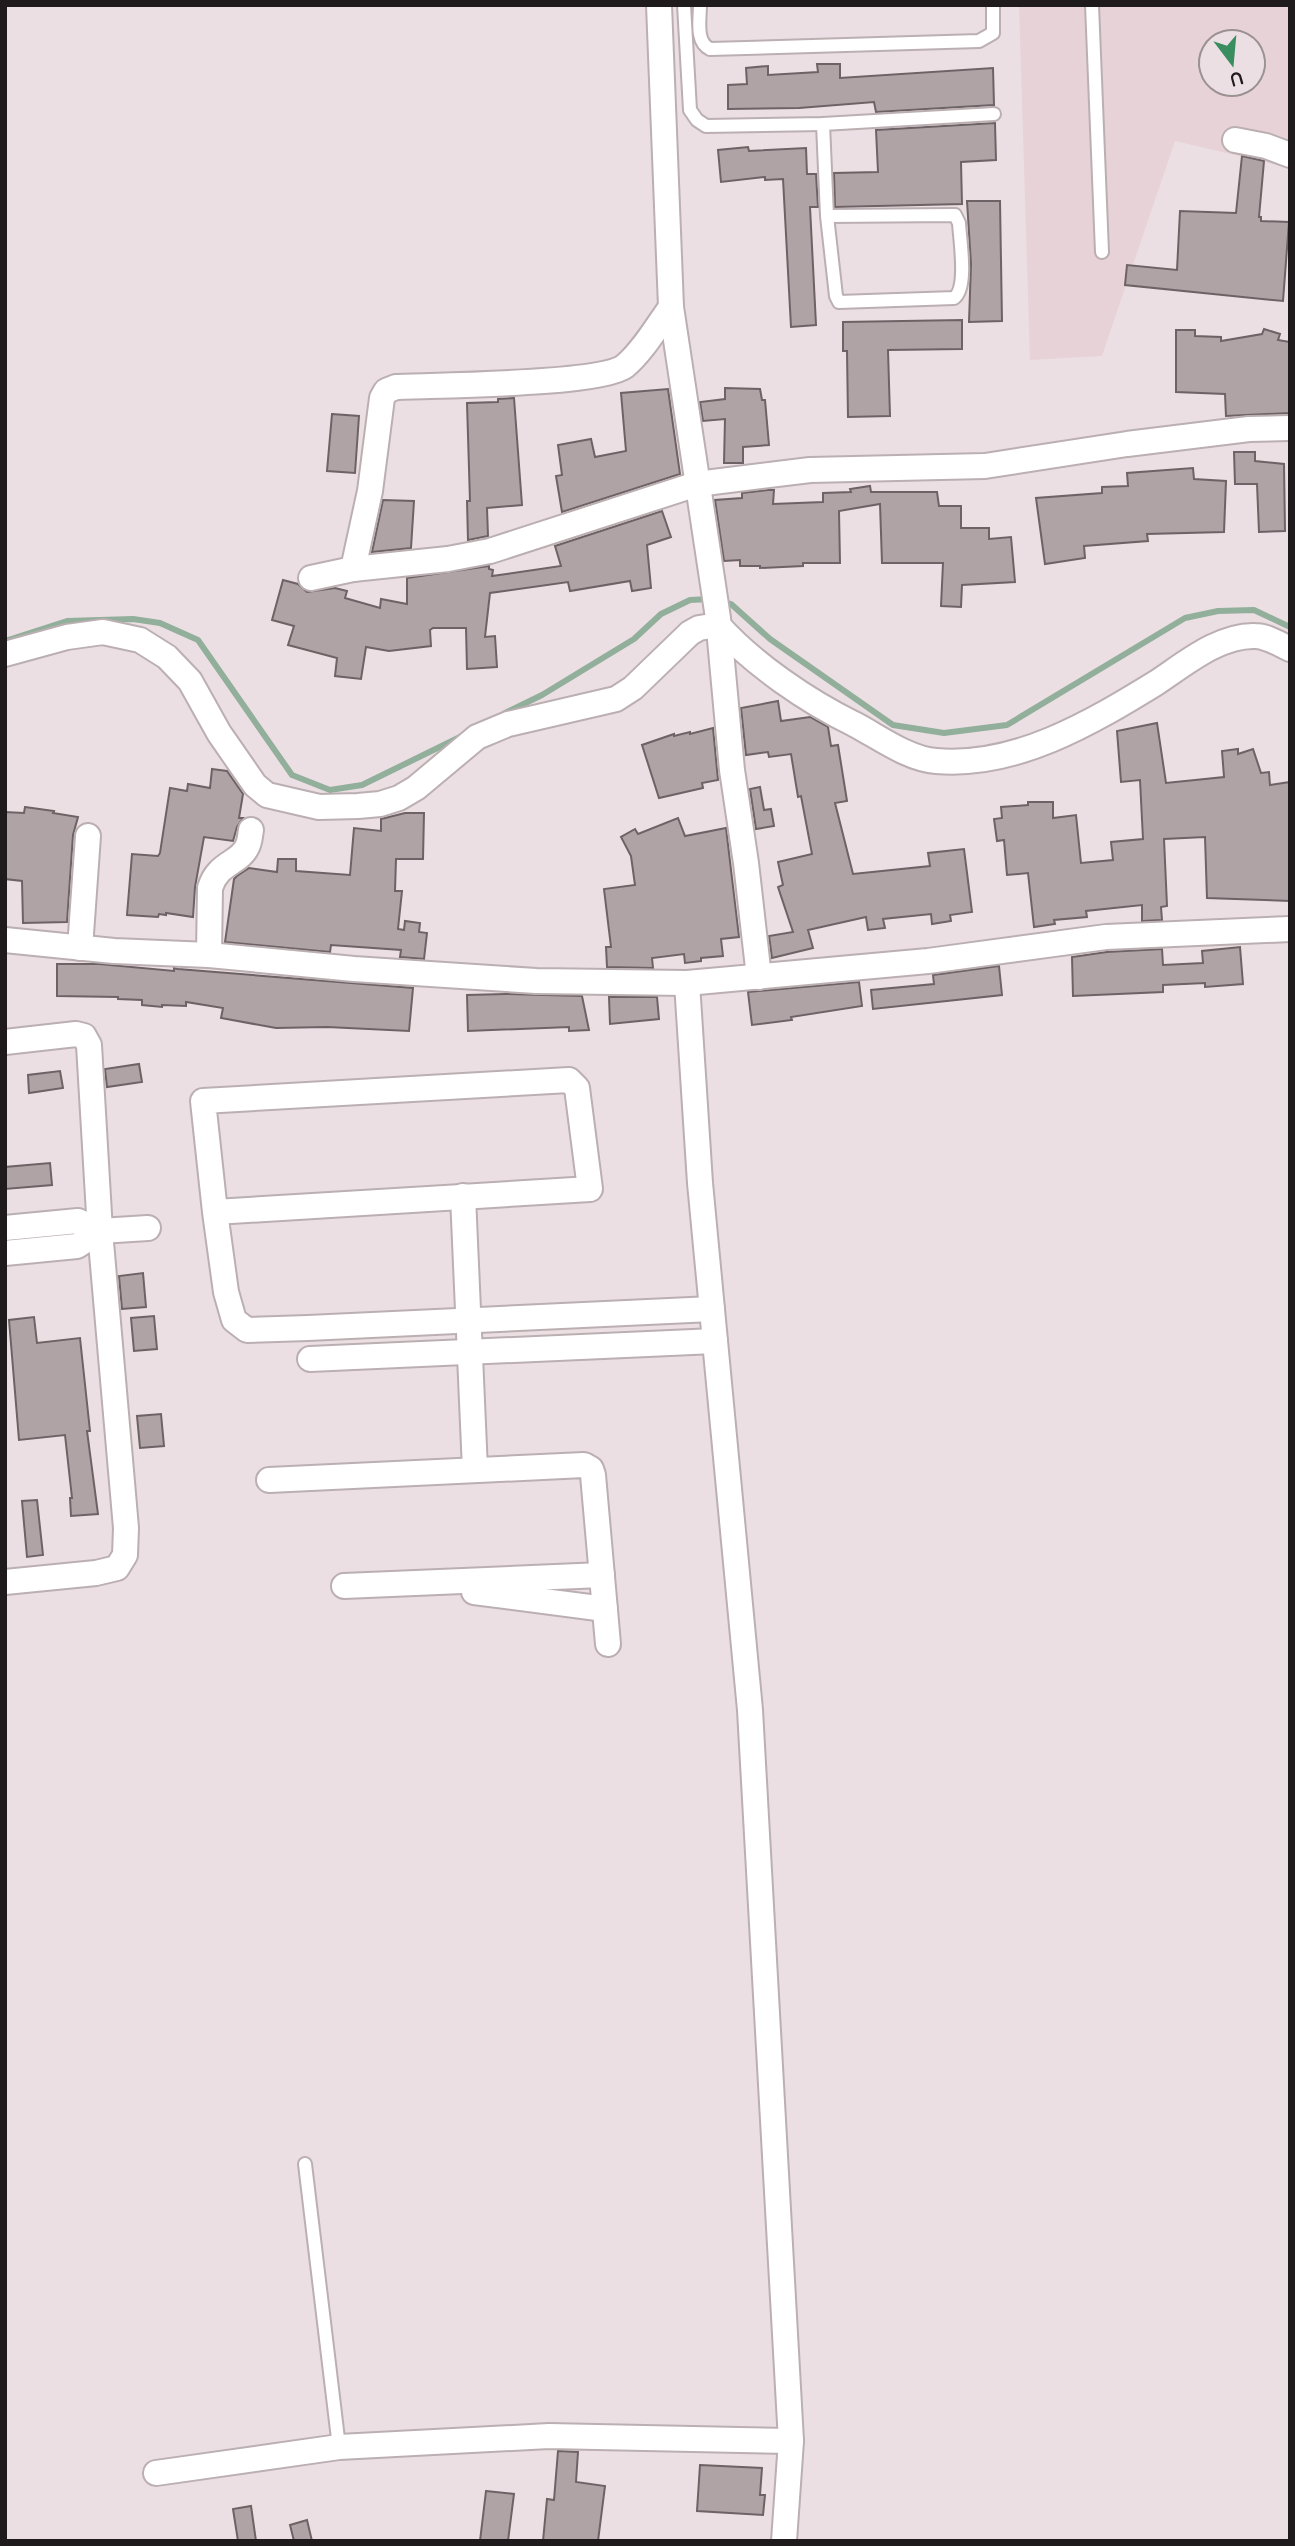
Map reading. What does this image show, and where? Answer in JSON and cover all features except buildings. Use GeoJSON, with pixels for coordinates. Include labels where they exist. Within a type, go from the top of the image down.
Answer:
{"type":"FeatureCollection","features":[{"type":"Feature","properties":{"kind":"street"},"geometry":{"type":"LineString","coordinates":[[659,5],[671,307],[718,621],[732,770],[759,977]]}},
{"type":"Feature","properties":{"kind":"street"},"geometry":{"type":"LineString","coordinates":[[1235,140],[1266,146],[1290,155]]}},
{"type":"Feature","properties":{"kind":"street"},"geometry":{"type":"LineString","coordinates":[[353,569],[370,491],[382,397],[386,391],[396,387],[575,378],[610,373],[623,368],[671,307]]}},
{"type":"Feature","properties":{"kind":"street"},"geometry":{"type":"LineString","coordinates":[[311,578],[353,569],[448,559],[490,551],[697,484],[810,470],[985,466],[1141,442],[1249,429],[1290,428]]}},
{"type":"Feature","properties":{"kind":"street"},"geometry":{"type":"LineString","coordinates":[[718,621],[738,648],[825,710],[907,752],[933,761],[988,760],[1065,734],[1126,701],[1210,648],[1231,640],[1260,637],[1290,649]]}},
{"type":"Feature","properties":{"kind":"street"},"geometry":{"type":"LineString","coordinates":[[5,654],[67,637],[103,632],[140,640],[167,657],[190,681],[219,733],[255,785],[267,795],[319,807],[358,806],[380,804],[399,798],[416,788],[477,737],[508,724],[616,699],[633,688],[690,633],[718,621]]}},
{"type":"Feature","properties":{"kind":"street"},"geometry":{"type":"LineString","coordinates":[[209,955],[209,888],[218,871],[243,853],[251,830]]}},
{"type":"Feature","properties":{"kind":"street"},"geometry":{"type":"LineString","coordinates":[[80,947],[88,836]]}},
{"type":"Feature","properties":{"kind":"street"},"geometry":{"type":"LineString","coordinates":[[5,940],[536,981],[687,983],[928,961],[1106,937],[1290,929]]}},
{"type":"Feature","properties":{"kind":"street"},"geometry":{"type":"LineString","coordinates":[[687,983],[700,1183],[750,1710],[791,2441],[784,2541]]}},
{"type":"Feature","properties":{"kind":"street"},"geometry":{"type":"LineString","coordinates":[[5,1042],[76,1034],[84,1037],[89,1045],[100,1231],[126,1528],[125,1555],[117,1568],[96,1573],[5,1582]]}},
{"type":"Feature","properties":{"kind":"street"},"geometry":{"type":"LineString","coordinates":[[215,1212],[590,1189],[577,1088],[569,1080],[203,1101],[215,1212],[226,1292],[234,1320],[247,1330],[712,1309]]}},
{"type":"Feature","properties":{"kind":"street"},"geometry":{"type":"LineString","coordinates":[[463,1196],[475,1470]]}},
{"type":"Feature","properties":{"kind":"street"},"geometry":{"type":"LineString","coordinates":[[5,1228],[78,1221],[100,1231],[148,1228]]}},
{"type":"Feature","properties":{"kind":"street"},"geometry":{"type":"LineString","coordinates":[[5,1253],[77,1246],[100,1231]]}},
{"type":"Feature","properties":{"kind":"street"},"geometry":{"type":"LineString","coordinates":[[310,1359],[715,1341]]}},
{"type":"Feature","properties":{"kind":"street"},"geometry":{"type":"LineString","coordinates":[[269,1480],[584,1465],[591,1469],[593,1475],[608,1644]]}},
{"type":"Feature","properties":{"kind":"street"},"geometry":{"type":"LineString","coordinates":[[344,1586],[602,1575]]}},
{"type":"Feature","properties":{"kind":"street"},"geometry":{"type":"LineString","coordinates":[[407,1583],[605,1609]]}},
{"type":"Feature","properties":{"kind":"street"},"geometry":{"type":"LineString","coordinates":[[156,2473],[339,2447],[549,2436],[791,2441]]}},
{"type":"Feature","properties":{"kind":"lane"},"geometry":{"type":"LineString","coordinates":[[684,5],[690,110],[697,120],[706,126],[823,124],[994,114]]}},
{"type":"Feature","properties":{"kind":"lane"},"geometry":{"type":"LineString","coordinates":[[700,5],[701,38],[710,49],[979,41],[993,33],[993,5]]}},
{"type":"Feature","properties":{"kind":"lane"},"geometry":{"type":"LineString","coordinates":[[1092,5],[1102,252]]}},
{"type":"Feature","properties":{"kind":"lane"},"geometry":{"type":"LineString","coordinates":[[823,124],[827,216],[836,296],[839,302],[847,304],[954,298],[958,295],[962,282],[959,223],[956,215],[827,216]]}},
{"type":"Feature","properties":{"kind":"lane"},"geometry":{"type":"LineString","coordinates":[[305,2164],[339,2447]]}},
{"type":"Feature","properties":{"kind":"shaded area"},"geometry":{"type":"Polygon","coordinates":[[[1019,5],[1290,5],[1290,168],[1175,141],[1102,356],[1030,360],[1019,5]]]}},
{"type":"Feature","properties":{"kind":"waterway"},"geometry":{"type":"LineString","coordinates":[[505,713],[542,695],[634,639],[661,614],[690,600],[710,599]]}},
{"type":"Feature","properties":{"kind":"waterway"},"geometry":{"type":"LineString","coordinates":[[721,601],[731,604],[770,639],[893,725],[944,733],[1007,725],[1185,618],[1218,611],[1254,610],[1290,627]]}},
{"type":"Feature","properties":{"kind":"waterway"},"geometry":{"type":"LineString","coordinates":[[5,641],[67,621],[133,619],[160,623],[198,640],[292,775],[330,790],[362,785],[462,736]]}}]}
